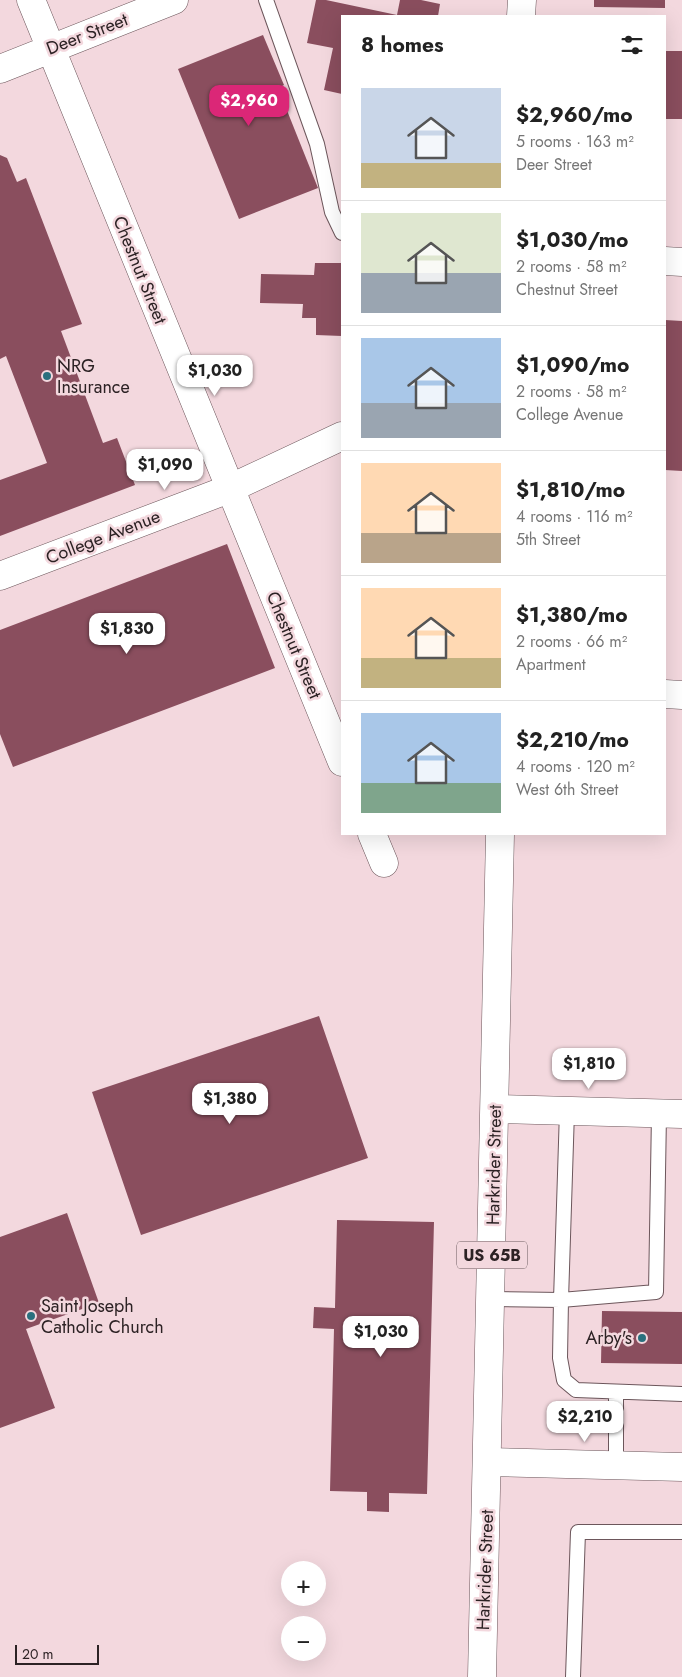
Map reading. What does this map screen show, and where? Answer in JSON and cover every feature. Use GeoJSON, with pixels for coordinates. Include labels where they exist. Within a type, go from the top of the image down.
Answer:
{"type":"FeatureCollection","features":[{"type":"Feature","properties":{"kind":"street","name":"Chestnut Street"},"geometry":{"type":"LineString","coordinates":[[31,0],[341,760]]}},
{"type":"Feature","properties":{"kind":"street","name":"Deer Street"},"geometry":{"type":"LineString","coordinates":[[0,69],[174,0]]}},
{"type":"Feature","properties":{"kind":"street"},"geometry":{"type":"LineString","coordinates":[[521,15],[522,0]]}},
{"type":"Feature","properties":{"kind":"street"},"geometry":{"type":"LineString","coordinates":[[666,261],[682,262]]}},
{"type":"Feature","properties":{"kind":"street","name":"College Avenue"},"geometry":{"type":"LineString","coordinates":[[0,576],[229,489],[341,436]]}},
{"type":"Feature","properties":{"kind":"street"},"geometry":{"type":"LineString","coordinates":[[666,694],[682,695]]}},
{"type":"Feature","properties":{"kind":"street"},"geometry":{"type":"LineString","coordinates":[[372,835],[384,862]]}},
{"type":"Feature","properties":{"kind":"street","name":"Harkrider Street"},"geometry":{"type":"LineString","coordinates":[[482,1677],[500,835]]}},
{"type":"Feature","properties":{"kind":"street"},"geometry":{"type":"LineString","coordinates":[[495,1108],[671,1114]]}},
{"type":"Feature","properties":{"kind":"street"},"geometry":{"type":"LineString","coordinates":[[488,1462],[682,1467]]}},
{"type":"Feature","properties":{"kind":"lane"},"geometry":{"type":"LineString","coordinates":[[266,0],[317,144],[332,212],[341,231]]}},
{"type":"Feature","properties":{"kind":"lane"},"geometry":{"type":"LineString","coordinates":[[567,1111],[560,1358],[564,1380],[576,1390],[682,1394]]}},
{"type":"Feature","properties":{"kind":"lane"},"geometry":{"type":"LineString","coordinates":[[491,1299],[561,1300],[656,1292],[671,1114]]}},
{"type":"Feature","properties":{"kind":"lane"},"geometry":{"type":"LineString","coordinates":[[616,1393],[616,1465]]}},
{"type":"Feature","properties":{"kind":"lane"},"geometry":{"type":"LineString","coordinates":[[573,1677],[578,1532],[682,1532]]}},
{"type":"Feature","properties":{"kind":"building"},"geometry":{"type":"Polygon","coordinates":[[[316,0],[326,0],[397,15],[341,15],[341,94],[324,90],[333,48],[307,43],[316,0]]]}},
{"type":"Feature","properties":{"kind":"building"},"geometry":{"type":"Polygon","coordinates":[[[400,0],[421,0],[440,4],[438,15],[397,15],[400,0]]]}},
{"type":"Feature","properties":{"kind":"building"},"geometry":{"type":"Polygon","coordinates":[[[594,0],[665,0],[665,8],[594,7],[594,0]]]}},
{"type":"Feature","properties":{"kind":"building"},"geometry":{"type":"Polygon","coordinates":[[[263,35],[284,85],[278,88],[318,188],[239,219],[178,69],[263,35]]]}},
{"type":"Feature","properties":{"kind":"building"},"geometry":{"type":"Polygon","coordinates":[[[666,51],[682,51],[682,119],[666,119],[666,51]]]}},
{"type":"Feature","properties":{"kind":"building"},"geometry":{"type":"Polygon","coordinates":[[[0,155],[7,158],[17,182],[26,178],[82,324],[61,331],[103,443],[117,438],[135,485],[0,536],[0,480],[47,463],[6,356],[0,359],[0,155]]]}},
{"type":"Feature","properties":{"kind":"building"},"geometry":{"type":"Polygon","coordinates":[[[315,263],[341,263],[341,336],[316,335],[316,318],[302,318],[303,304],[260,303],[261,274],[314,275],[315,263]]]}},
{"type":"Feature","properties":{"kind":"building"},"geometry":{"type":"Polygon","coordinates":[[[666,320],[682,321],[682,471],[666,470],[666,320]]]}},
{"type":"Feature","properties":{"kind":"building"},"geometry":{"type":"Polygon","coordinates":[[[227,544],[275,668],[13,767],[0,734],[0,630],[227,544]]]}},
{"type":"Feature","properties":{"kind":"building"},"geometry":{"type":"Polygon","coordinates":[[[319,1016],[368,1158],[141,1235],[92,1092],[319,1016]]]}},
{"type":"Feature","properties":{"kind":"building","name":"Saint Joseph Catholic Church"},"geometry":{"type":"Polygon","coordinates":[[[67,1213],[99,1303],[26,1329],[55,1408],[0,1428],[0,1237],[67,1213]]]}},
{"type":"Feature","properties":{"kind":"building"},"geometry":{"type":"Polygon","coordinates":[[[337,1220],[434,1222],[427,1494],[389,1493],[389,1512],[367,1511],[367,1492],[330,1491],[334,1329],[313,1328],[314,1307],[335,1308],[337,1220]]]}},
{"type":"Feature","properties":{"kind":"building","name":"Arby's"},"geometry":{"type":"Polygon","coordinates":[[[602,1311],[682,1312],[682,1364],[601,1363],[602,1311]]]}},
{"type":"Feature","properties":{"kind":"place","name":"NRG Insurance"},"geometry":{"type":"Point","coordinates":[47,376]}},
{"type":"Feature","properties":{"kind":"place","name":"Saint Joseph Catholic Church"},"geometry":{"type":"Point","coordinates":[31,1316]}},
{"type":"Feature","properties":{"kind":"place","name":"Arby's"},"geometry":{"type":"Point","coordinates":[642,1338]}}]}
